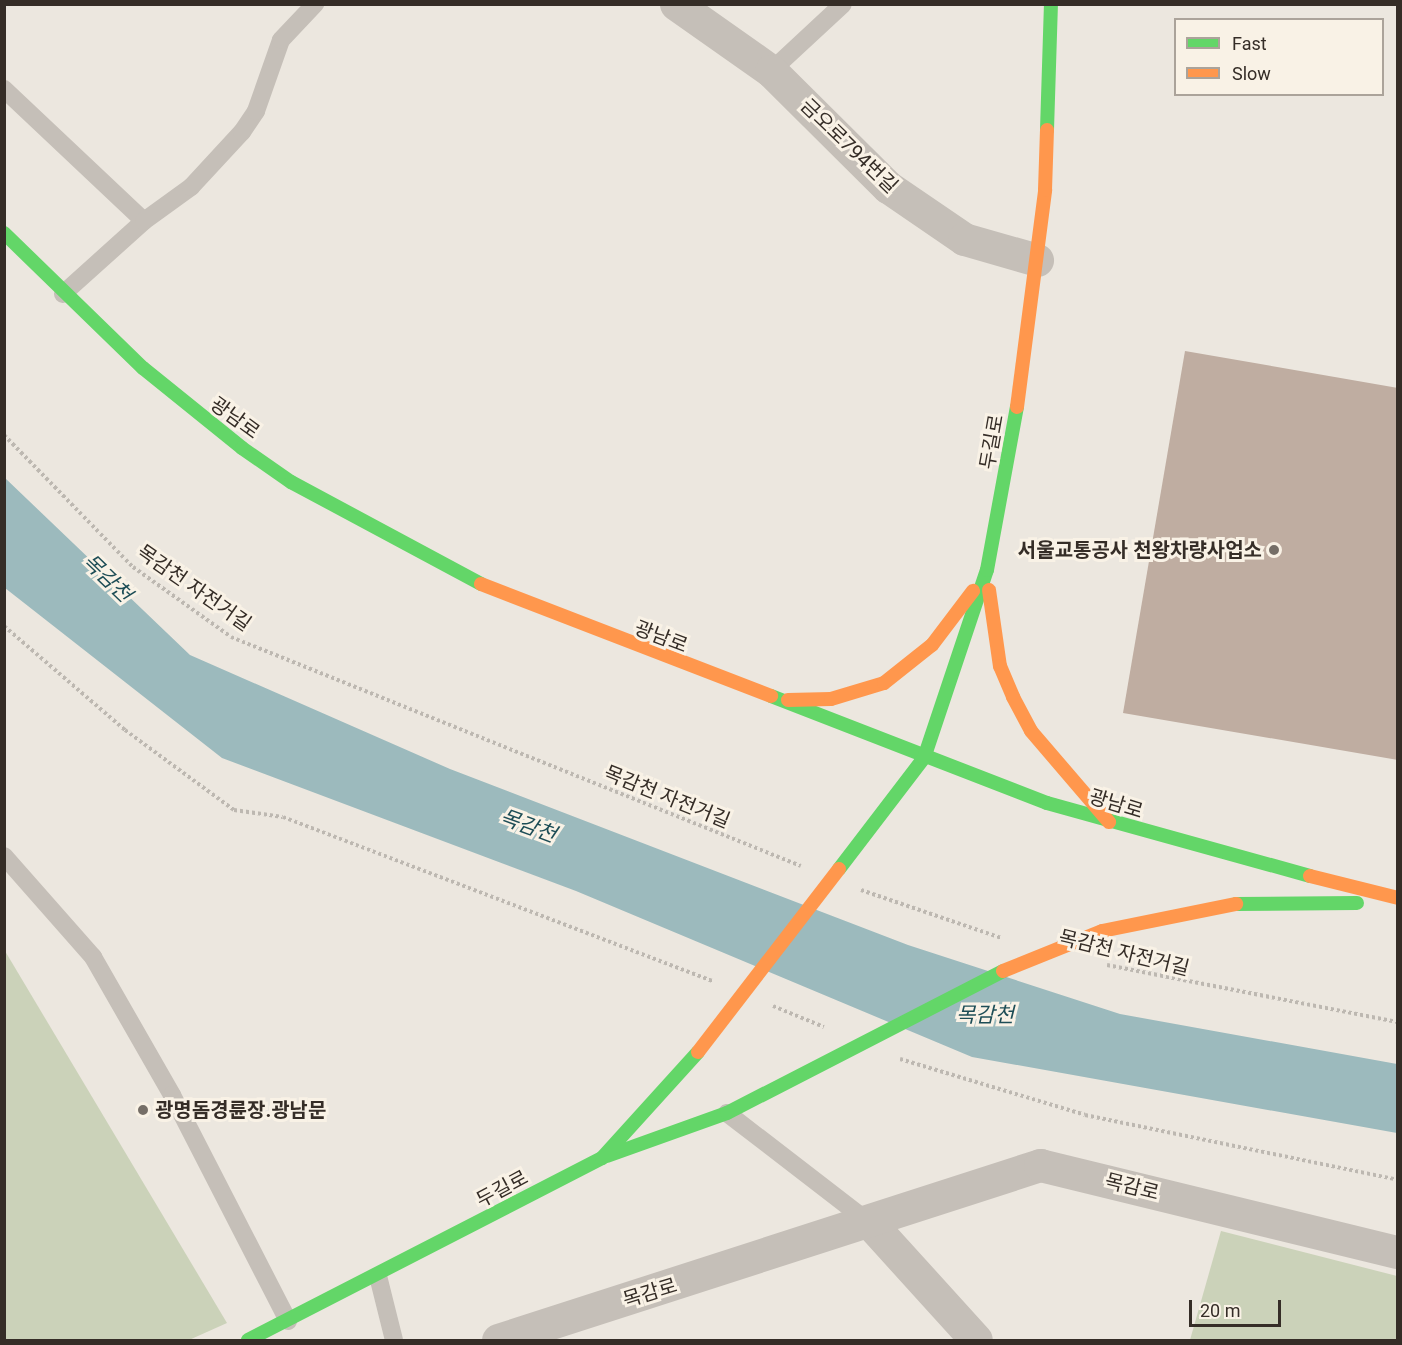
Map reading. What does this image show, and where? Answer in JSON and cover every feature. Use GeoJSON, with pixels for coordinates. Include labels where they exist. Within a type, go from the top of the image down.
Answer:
{"type":"FeatureCollection","features":[{"type":"Feature","properties":{"kind":"street","name":"금오로794번길"},"geometry":{"type":"LineString","coordinates":[[676,4],[771,71],[888,187],[964,239],[1037,260]]}},
{"type":"Feature","properties":{"kind":"street","name":"두길로"},"geometry":{"type":"LineString","coordinates":[[248,1341],[378,1276],[602,1158],[701,1048],[854,852],[924,758],[987,570],[1015,423],[1037,260],[1051,4]]}},
{"type":"Feature","properties":{"kind":"street","name":"광남로"},"geometry":{"type":"LineString","coordinates":[[4,233],[63,294],[193,412],[310,492],[537,610],[924,758],[1109,822],[1398,898]]}},
{"type":"Feature","properties":{"kind":"street"},"geometry":{"type":"LineString","coordinates":[[777,701],[850,695],[892,678],[932,645],[987,570]]}},
{"type":"Feature","properties":{"kind":"street"},"geometry":{"type":"LineString","coordinates":[[987,570],[1000,666],[1013,698],[1031,731],[1109,822]]}},
{"type":"Feature","properties":{"kind":"street"},"geometry":{"type":"LineString","coordinates":[[602,1158],[727,1113],[812,1065],[984,979],[1133,921],[1216,904],[1398,904]]}},
{"type":"Feature","properties":{"kind":"street","name":"목감로"},"geometry":{"type":"LineString","coordinates":[[498,1341],[871,1224],[1040,1165],[1398,1252]]}},
{"type":"Feature","properties":{"kind":"street"},"geometry":{"type":"LineString","coordinates":[[871,1224],[976,1341]]}},
{"type":"Feature","properties":{"kind":"lane"},"geometry":{"type":"LineString","coordinates":[[63,294],[144,220],[191,187],[242,132],[256,111],[281,40],[315,4]]}},
{"type":"Feature","properties":{"kind":"lane"},"geometry":{"type":"LineString","coordinates":[[771,71],[843,4]]}},
{"type":"Feature","properties":{"kind":"lane"},"geometry":{"type":"LineString","coordinates":[[4,89],[144,220]]}},
{"type":"Feature","properties":{"kind":"lane"},"geometry":{"type":"LineString","coordinates":[[4,856],[93,957],[172,1095],[288,1321]]}},
{"type":"Feature","properties":{"kind":"lane"},"geometry":{"type":"LineString","coordinates":[[727,1113],[871,1224]]}},
{"type":"Feature","properties":{"kind":"lane"},"geometry":{"type":"LineString","coordinates":[[378,1276],[394,1341]]}},
{"type":"Feature","properties":{"kind":"path","name":"목감천 자전거길"},"geometry":{"type":"LineString","coordinates":[[4,435],[133,567],[231,637],[808,869]]}},
{"type":"Feature","properties":{"kind":"path"},"geometry":{"type":"LineString","coordinates":[[4,626],[125,730],[234,810],[283,817],[435,872],[725,986]]}},
{"type":"Feature","properties":{"kind":"path"},"geometry":{"type":"LineString","coordinates":[[852,886],[952,926],[1009,940]]}},
{"type":"Feature","properties":{"kind":"path","name":"목감천 자전거길"},"geometry":{"type":"LineString","coordinates":[[1100,963],[1179,983],[1398,1022]]}},
{"type":"Feature","properties":{"kind":"path"},"geometry":{"type":"LineString","coordinates":[[768,1004],[833,1031]]}},
{"type":"Feature","properties":{"kind":"path"},"geometry":{"type":"LineString","coordinates":[[887,1053],[1021,1100],[1398,1180]]}},
{"type":"Feature","properties":{"kind":"green space"},"geometry":{"type":"Polygon","coordinates":[[[4,951],[227,1323],[189,1340],[5,1340],[4,951]]]}},
{"type":"Feature","properties":{"kind":"green space"},"geometry":{"type":"Polygon","coordinates":[[[1221,1231],[1397,1276],[1397,1340],[1190,1340],[1221,1231]]]}},
{"type":"Feature","properties":{"kind":"water","name":"목감천"},"geometry":{"type":"Polygon","coordinates":[[[4,477],[190,655],[450,769],[908,945],[1120,1014],[1397,1064],[1397,1133],[972,1057],[576,891],[222,758],[5,588],[4,477]]]}},
{"type":"Feature","properties":{"kind":"building","name":"서울교통공사 천왕차량사업소"},"geometry":{"type":"Polygon","coordinates":[[[1185,351],[1398,388],[1398,760],[1123,713],[1185,351]]]}},
{"type":"Feature","properties":{"kind":"traffic: fast"},"geometry":{"type":"LineString","coordinates":[[1047,130],[1051,4]]}},
{"type":"Feature","properties":{"kind":"traffic: fast"},"geometry":{"type":"LineString","coordinates":[[4,233],[143,368],[242,448],[291,482],[481,584]]}},
{"type":"Feature","properties":{"kind":"traffic: fast"},"geometry":{"type":"LineString","coordinates":[[839,869],[924,758],[987,570],[1017,407]]}},
{"type":"Feature","properties":{"kind":"traffic: fast"},"geometry":{"type":"LineString","coordinates":[[771,696],[1047,803],[1310,876]]}},
{"type":"Feature","properties":{"kind":"traffic: fast"},"geometry":{"type":"LineString","coordinates":[[1236,904],[1357,903]]}},
{"type":"Feature","properties":{"kind":"traffic: fast"},"geometry":{"type":"LineString","coordinates":[[607,1156],[727,1113],[1003,971]]}},
{"type":"Feature","properties":{"kind":"traffic: fast"},"geometry":{"type":"LineString","coordinates":[[248,1340],[602,1158],[698,1052]]}},
{"type":"Feature","properties":{"kind":"traffic: slow"},"geometry":{"type":"LineString","coordinates":[[1017,407],[1045,190],[1047,130]]}},
{"type":"Feature","properties":{"kind":"traffic: slow"},"geometry":{"type":"LineString","coordinates":[[481,584],[771,696]]}},
{"type":"Feature","properties":{"kind":"traffic: slow"},"geometry":{"type":"LineString","coordinates":[[989,590],[1000,666],[1013,697],[1031,731],[1109,822]]}},
{"type":"Feature","properties":{"kind":"traffic: slow"},"geometry":{"type":"LineString","coordinates":[[788,700],[831,699],[884,683],[932,645],[973,591]]}},
{"type":"Feature","properties":{"kind":"traffic: slow"},"geometry":{"type":"LineString","coordinates":[[698,1052],[839,869]]}},
{"type":"Feature","properties":{"kind":"traffic: slow"},"geometry":{"type":"LineString","coordinates":[[1310,876],[1398,898]]}},
{"type":"Feature","properties":{"kind":"traffic: slow"},"geometry":{"type":"LineString","coordinates":[[1003,971],[1102,931],[1236,904]]}},
{"type":"Feature","properties":{"kind":"place","name":"서울교통공사 천왕차량사업소"},"geometry":{"type":"Point","coordinates":[1274,550]}},
{"type":"Feature","properties":{"kind":"place","name":"광명돔경륜장.광남문"},"geometry":{"type":"Point","coordinates":[143,1110]}}]}
